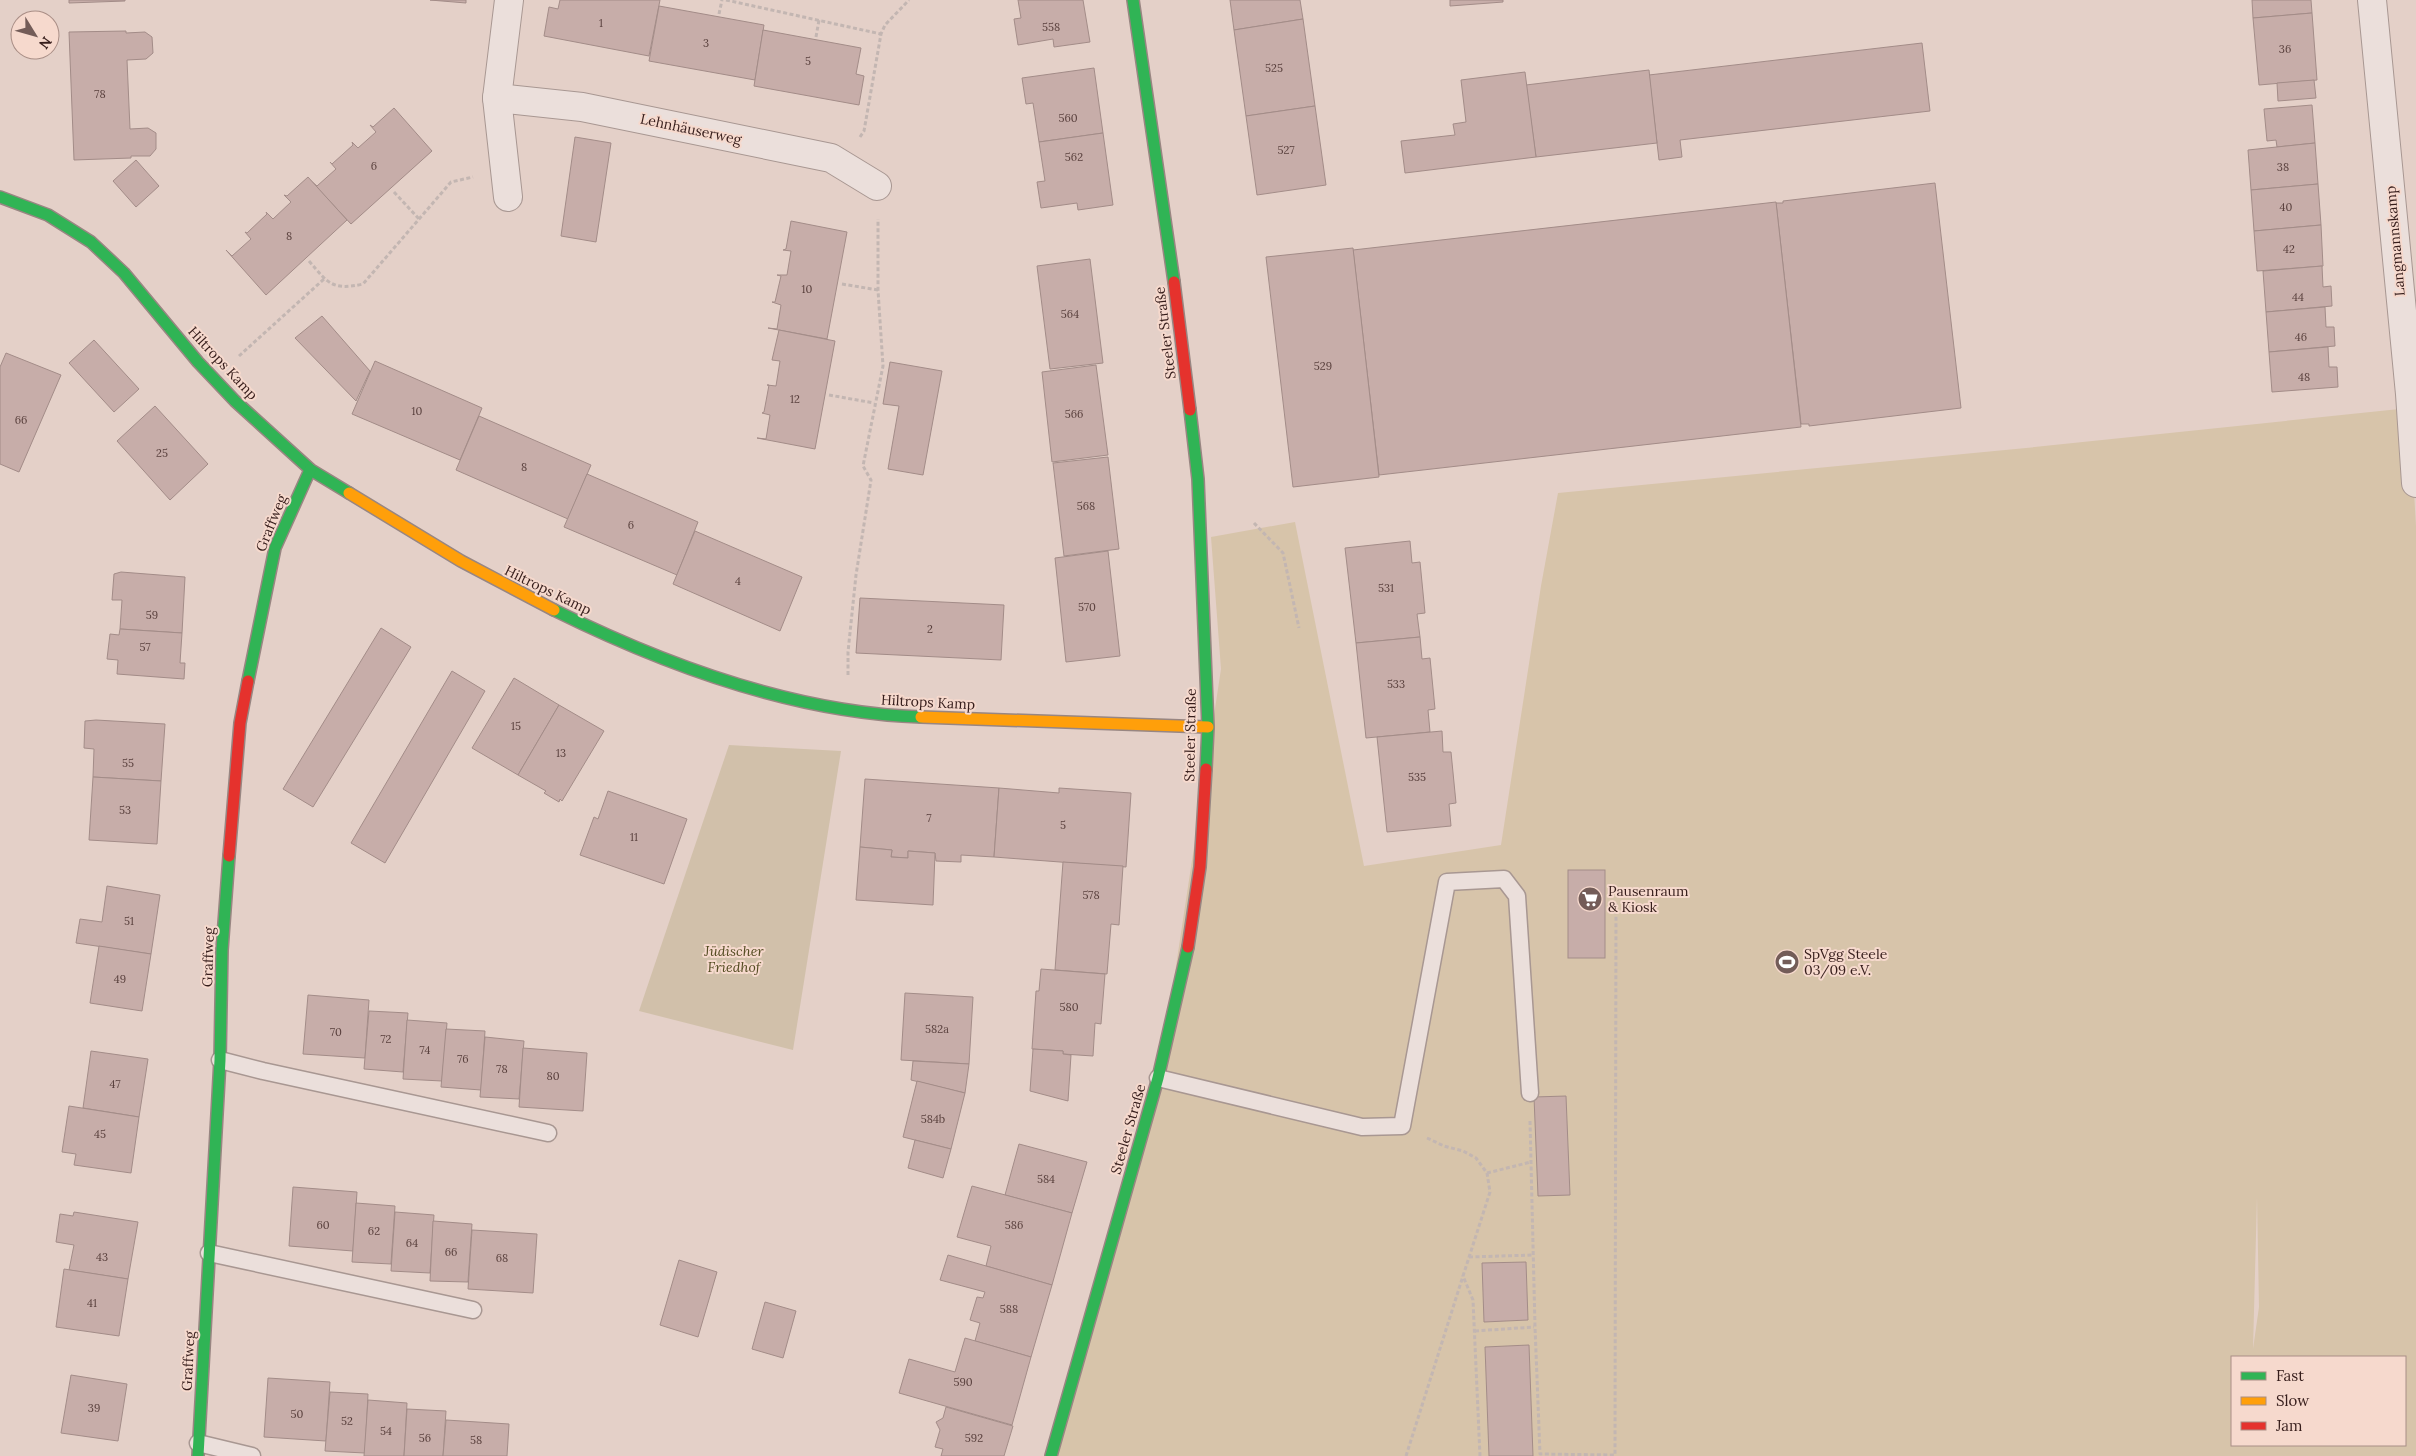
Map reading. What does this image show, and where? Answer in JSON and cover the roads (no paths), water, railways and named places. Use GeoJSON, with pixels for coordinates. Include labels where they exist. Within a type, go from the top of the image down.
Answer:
{"type":"FeatureCollection","features":[{"type":"Feature","properties":{"kind":"street"},"geometry":{"type":"LineString","coordinates":[[508,197],[496,98],[509,0]]}},
{"type":"Feature","properties":{"kind":"street","name":"Steeler Straße"},"geometry":{"type":"LineString","coordinates":[[1051,1456],[1158,1078],[1186,964],[1200,867],[1208,727],[1198,479],[1169,238],[1133,0]]}},
{"type":"Feature","properties":{"kind":"street","name":"Langmannskamp"},"geometry":{"type":"LineString","coordinates":[[2372,0],[2409,384],[2416,483]]}},
{"type":"Feature","properties":{"kind":"street","name":"Lehnhäuserweg"},"geometry":{"type":"LineString","coordinates":[[496,98],[582,107],[831,158],[877,186]]}},
{"type":"Feature","properties":{"kind":"street","name":"Hiltrops Kamp"},"geometry":{"type":"LineString","coordinates":[[0,197],[21,203],[58,220],[92,243],[129,280],[214,379],[310,470],[470,567],[538,604],[654,653],[736,684],[861,713],[907,717],[1208,727]]}},
{"type":"Feature","properties":{"kind":"street","name":"Graffweg"},"geometry":{"type":"LineString","coordinates":[[198,1450],[220,1060],[222,950],[240,723],[275,548],[310,470]]}},
{"type":"Feature","properties":{"kind":"lane"},"geometry":{"type":"LineString","coordinates":[[1158,1078],[1362,1127],[1402,1126],[1447,882],[1504,880],[1517,896],[1530,1093]]}},
{"type":"Feature","properties":{"kind":"lane"},"geometry":{"type":"LineString","coordinates":[[220,1060],[548,1133]]}},
{"type":"Feature","properties":{"kind":"lane"},"geometry":{"type":"LineString","coordinates":[[209,1253],[473,1310]]}},
{"type":"Feature","properties":{"kind":"lane"},"geometry":{"type":"LineString","coordinates":[[198,1450],[252,1456]]}},
{"type":"Feature","properties":{"kind":"place","name":"Pausenraum & Kiosk"},"geometry":{"type":"Point","coordinates":[1590,899]}},
{"type":"Feature","properties":{"kind":"place","name":"SpVgg Steele 03/09 e.V."},"geometry":{"type":"Point","coordinates":[1787,962]}},
{"type":"Feature","properties":{"kind":"park label","name":"Jüdischer Friedhof"},"geometry":{"type":"Point","coordinates":[734,960]}}]}
